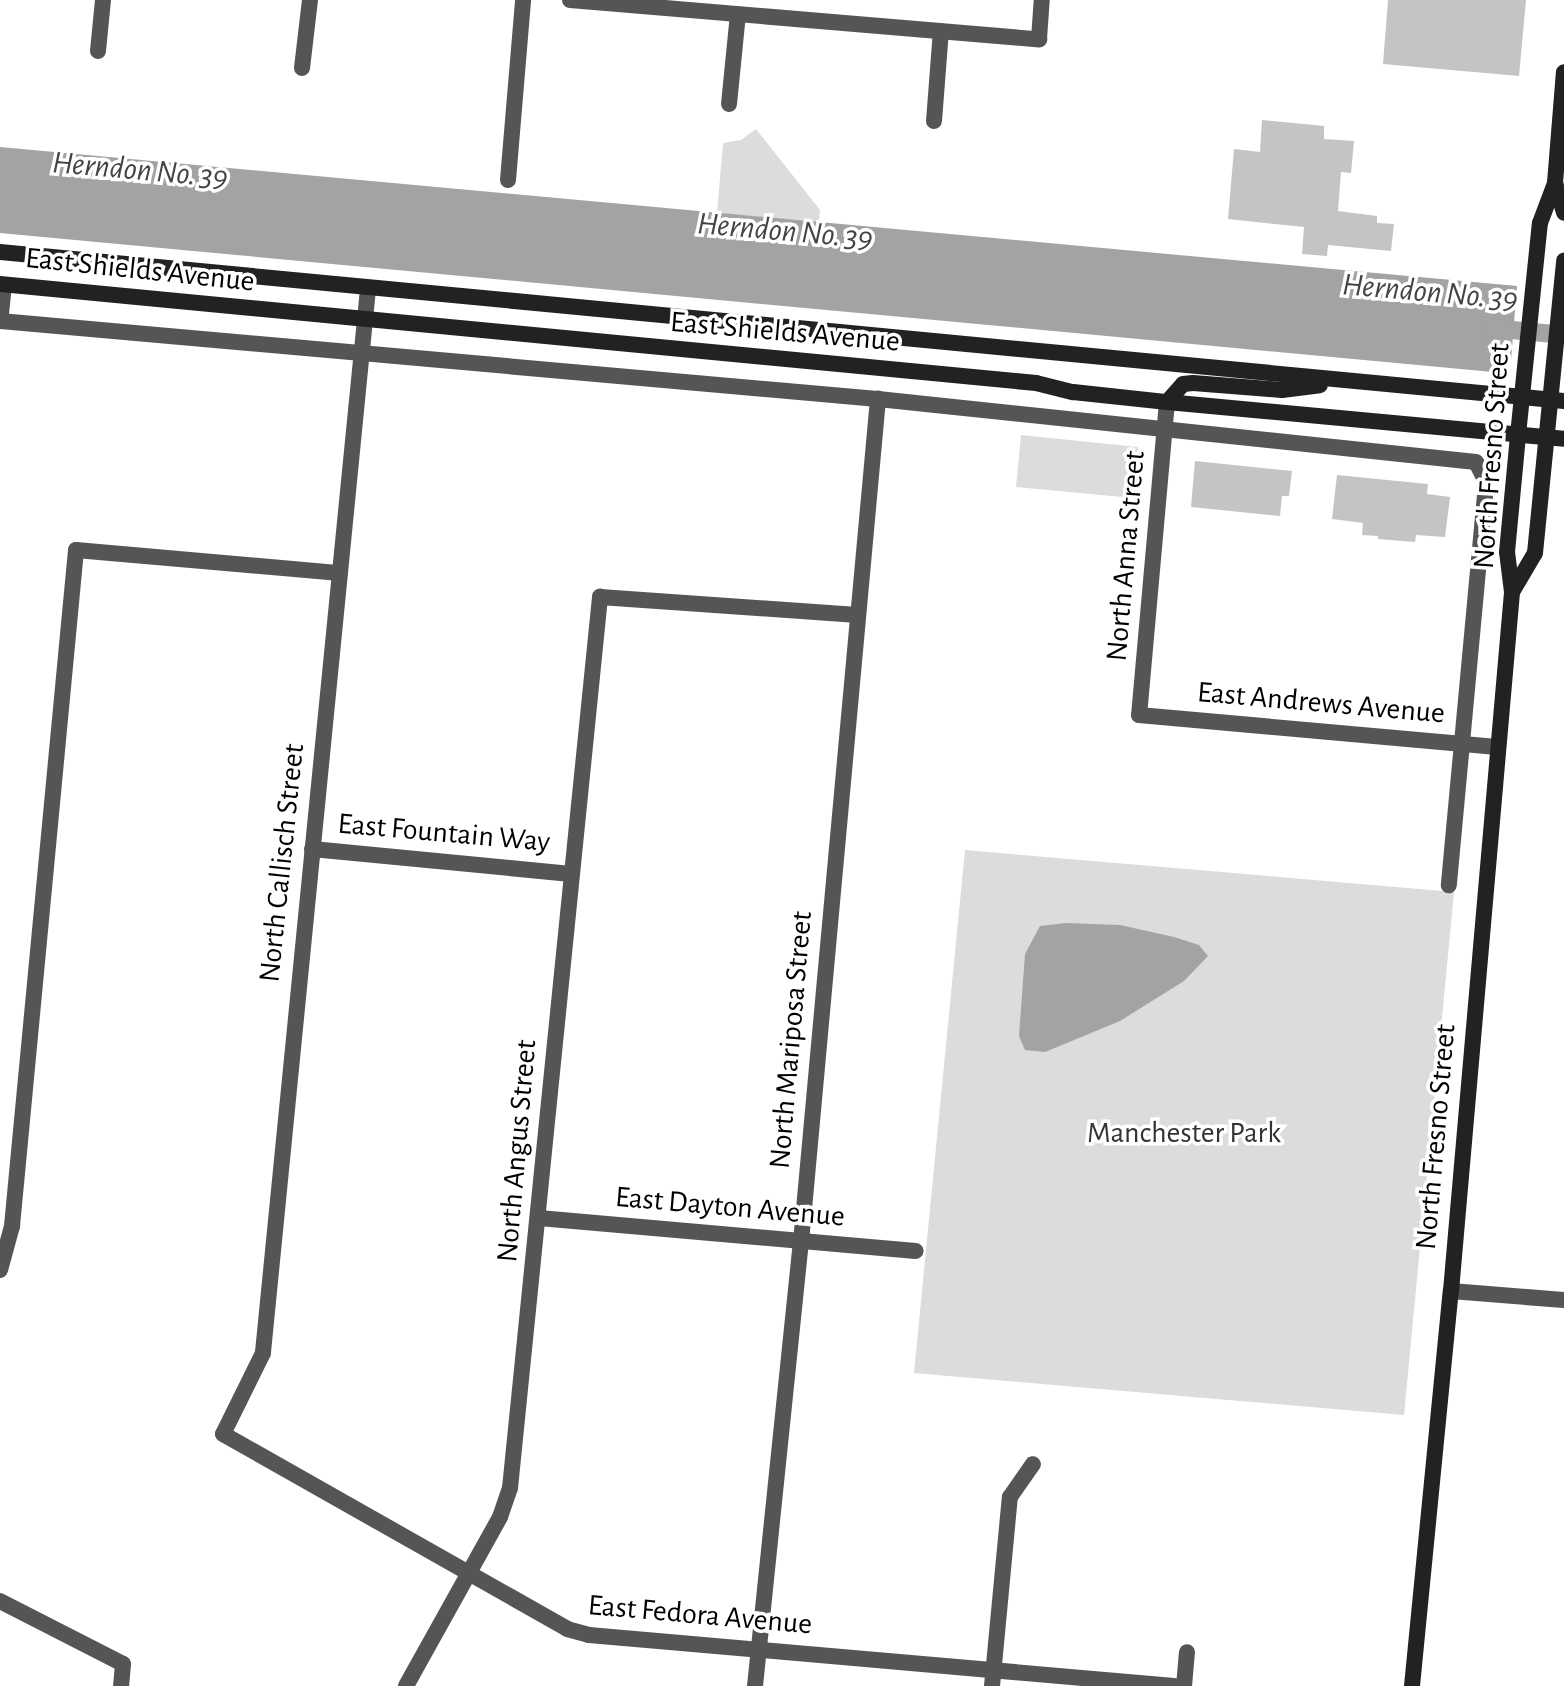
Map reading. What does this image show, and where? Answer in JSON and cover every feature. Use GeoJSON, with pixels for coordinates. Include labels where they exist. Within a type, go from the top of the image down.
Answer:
{"type":"FeatureCollection","features":[{"type":"Feature","properties":{"kind":"main road","name":"North Fresno Street"},"geometry":{"type":"LineString","coordinates":[[1412,1686],[1451,1291],[1512,592],[1507,552],[1518,435],[1540,223],[1555,183],[1564,72]]}},
{"type":"Feature","properties":{"kind":"main road","name":"North Fresno Street"},"geometry":{"type":"LineString","coordinates":[[1555,183],[1564,213]]}},
{"type":"Feature","properties":{"kind":"main road","name":"East Shields Avenue"},"geometry":{"type":"LineString","coordinates":[[0,252],[1557,400]]}},
{"type":"Feature","properties":{"kind":"main road","name":"North Fresno Street"},"geometry":{"type":"LineString","coordinates":[[1512,592],[1535,553],[1546,437],[1557,400],[1554,363],[1564,260]]}},
{"type":"Feature","properties":{"kind":"main road","name":"East Shields Avenue"},"geometry":{"type":"LineString","coordinates":[[2,284],[1036,383],[1073,392],[1167,402],[1564,439]]}},
{"type":"Feature","properties":{"kind":"main road"},"geometry":{"type":"LineString","coordinates":[[1167,402],[1183,384],[1282,390],[1349,381]]}},
{"type":"Feature","properties":{"kind":"street"},"geometry":{"type":"LineString","coordinates":[[98,51],[103,0]]}},
{"type":"Feature","properties":{"kind":"street"},"geometry":{"type":"LineString","coordinates":[[302,68],[310,0]]}},
{"type":"Feature","properties":{"kind":"street"},"geometry":{"type":"LineString","coordinates":[[508,180],[523,0]]}},
{"type":"Feature","properties":{"kind":"street"},"geometry":{"type":"LineString","coordinates":[[570,0],[1039,39],[1042,0]]}},
{"type":"Feature","properties":{"kind":"street"},"geometry":{"type":"LineString","coordinates":[[729,104],[738,14]]}},
{"type":"Feature","properties":{"kind":"street"},"geometry":{"type":"LineString","coordinates":[[934,121],[941,31]]}},
{"type":"Feature","properties":{"kind":"street"},"geometry":{"type":"LineString","coordinates":[[2,284],[0,321],[878,399],[1476,462],[1485,480],[1485,495],[1449,885]]}},
{"type":"Feature","properties":{"kind":"street","name":"North Callisch Street"},"geometry":{"type":"LineString","coordinates":[[223,1434],[263,1353],[368,289]]}},
{"type":"Feature","properties":{"kind":"street","name":"North Mariposa Street"},"geometry":{"type":"LineString","coordinates":[[755,1686],[801,1242],[878,399]]}},
{"type":"Feature","properties":{"kind":"street","name":"North Anna Street"},"geometry":{"type":"LineString","coordinates":[[1139,715],[1167,402]]}},
{"type":"Feature","properties":{"kind":"street"},"geometry":{"type":"LineString","coordinates":[[0,1270],[12,1226],[76,550],[340,573]]}},
{"type":"Feature","properties":{"kind":"street","name":"North Angus Street"},"geometry":{"type":"LineString","coordinates":[[406,1686],[500,1517],[510,1488],[600,597],[857,615]]}},
{"type":"Feature","properties":{"kind":"street","name":"East Andrews Avenue"},"geometry":{"type":"LineString","coordinates":[[1139,715],[1497,747]]}},
{"type":"Feature","properties":{"kind":"street","name":"East Fountain Way"},"geometry":{"type":"LineString","coordinates":[[312,849],[571,874]]}},
{"type":"Feature","properties":{"kind":"street","name":"East Dayton Avenue"},"geometry":{"type":"LineString","coordinates":[[539,1218],[916,1251]]}},
{"type":"Feature","properties":{"kind":"street"},"geometry":{"type":"LineString","coordinates":[[1451,1291],[1564,1300]]}},
{"type":"Feature","properties":{"kind":"street","name":"East Fedora Avenue"},"geometry":{"type":"LineString","coordinates":[[223,1434],[547,1621],[589,1635],[759,1649],[992,1678],[1174,1686]]}},
{"type":"Feature","properties":{"kind":"street"},"geometry":{"type":"LineString","coordinates":[[992,1678],[1010,1497],[1033,1464]]}},
{"type":"Feature","properties":{"kind":"street"},"geometry":{"type":"LineString","coordinates":[[0,1601],[123,1664],[121,1686]]}},
{"type":"Feature","properties":{"kind":"street"},"geometry":{"type":"LineString","coordinates":[[1184,1686],[1187,1652]]}},
{"type":"Feature","properties":{"kind":"green space"},"geometry":{"type":"Polygon","coordinates":[[[756,129],[820,210],[819,223],[717,213],[723,143],[741,140],[756,129]]]}},
{"type":"Feature","properties":{"kind":"green space"},"geometry":{"type":"Polygon","coordinates":[[[1021,435],[1138,447],[1133,498],[1016,487],[1021,435]]]}},
{"type":"Feature","properties":{"kind":"green space","name":"Manchester Park"},"geometry":{"type":"Polygon","coordinates":[[[965,850],[1454,892],[1404,1415],[914,1373],[965,850]]]}},
{"type":"Feature","properties":{"kind":"water"},"geometry":{"type":"Polygon","coordinates":[[[0,147],[1517,286],[1511,360],[1493,372],[0,233],[0,147]]]}},
{"type":"Feature","properties":{"kind":"water"},"geometry":{"type":"Polygon","coordinates":[[[1066,923],[1120,925],[1174,937],[1199,945],[1208,956],[1184,981],[1120,1021],[1045,1052],[1025,1050],[1019,1036],[1025,954],[1040,926],[1066,923]]]}},
{"type":"Feature","properties":{"kind":"building"},"geometry":{"type":"Polygon","coordinates":[[[1388,0],[1526,0],[1519,76],[1383,64],[1388,0]]]}},
{"type":"Feature","properties":{"kind":"building"},"geometry":{"type":"Polygon","coordinates":[[[1262,120],[1324,126],[1324,139],[1354,141],[1351,173],[1341,172],[1338,211],[1377,216],[1377,223],[1394,224],[1391,251],[1328,245],[1327,256],[1302,254],[1304,227],[1228,219],[1234,149],[1260,152],[1262,120]]]}},
{"type":"Feature","properties":{"kind":"building"},"geometry":{"type":"Polygon","coordinates":[[[1195,461],[1292,471],[1289,496],[1282,496],[1280,516],[1191,507],[1195,461]]]}},
{"type":"Feature","properties":{"kind":"building"},"geometry":{"type":"Polygon","coordinates":[[[1337,475],[1428,484],[1427,494],[1450,497],[1445,537],[1416,535],[1415,542],[1378,539],[1378,536],[1362,535],[1363,523],[1332,519],[1337,475]]]}},
{"type":"Feature","properties":{"kind":"waterway","name":"Herndon No. 39"},"geometry":{"type":"LineString","coordinates":[[1492,328],[1564,335]]}}]}
